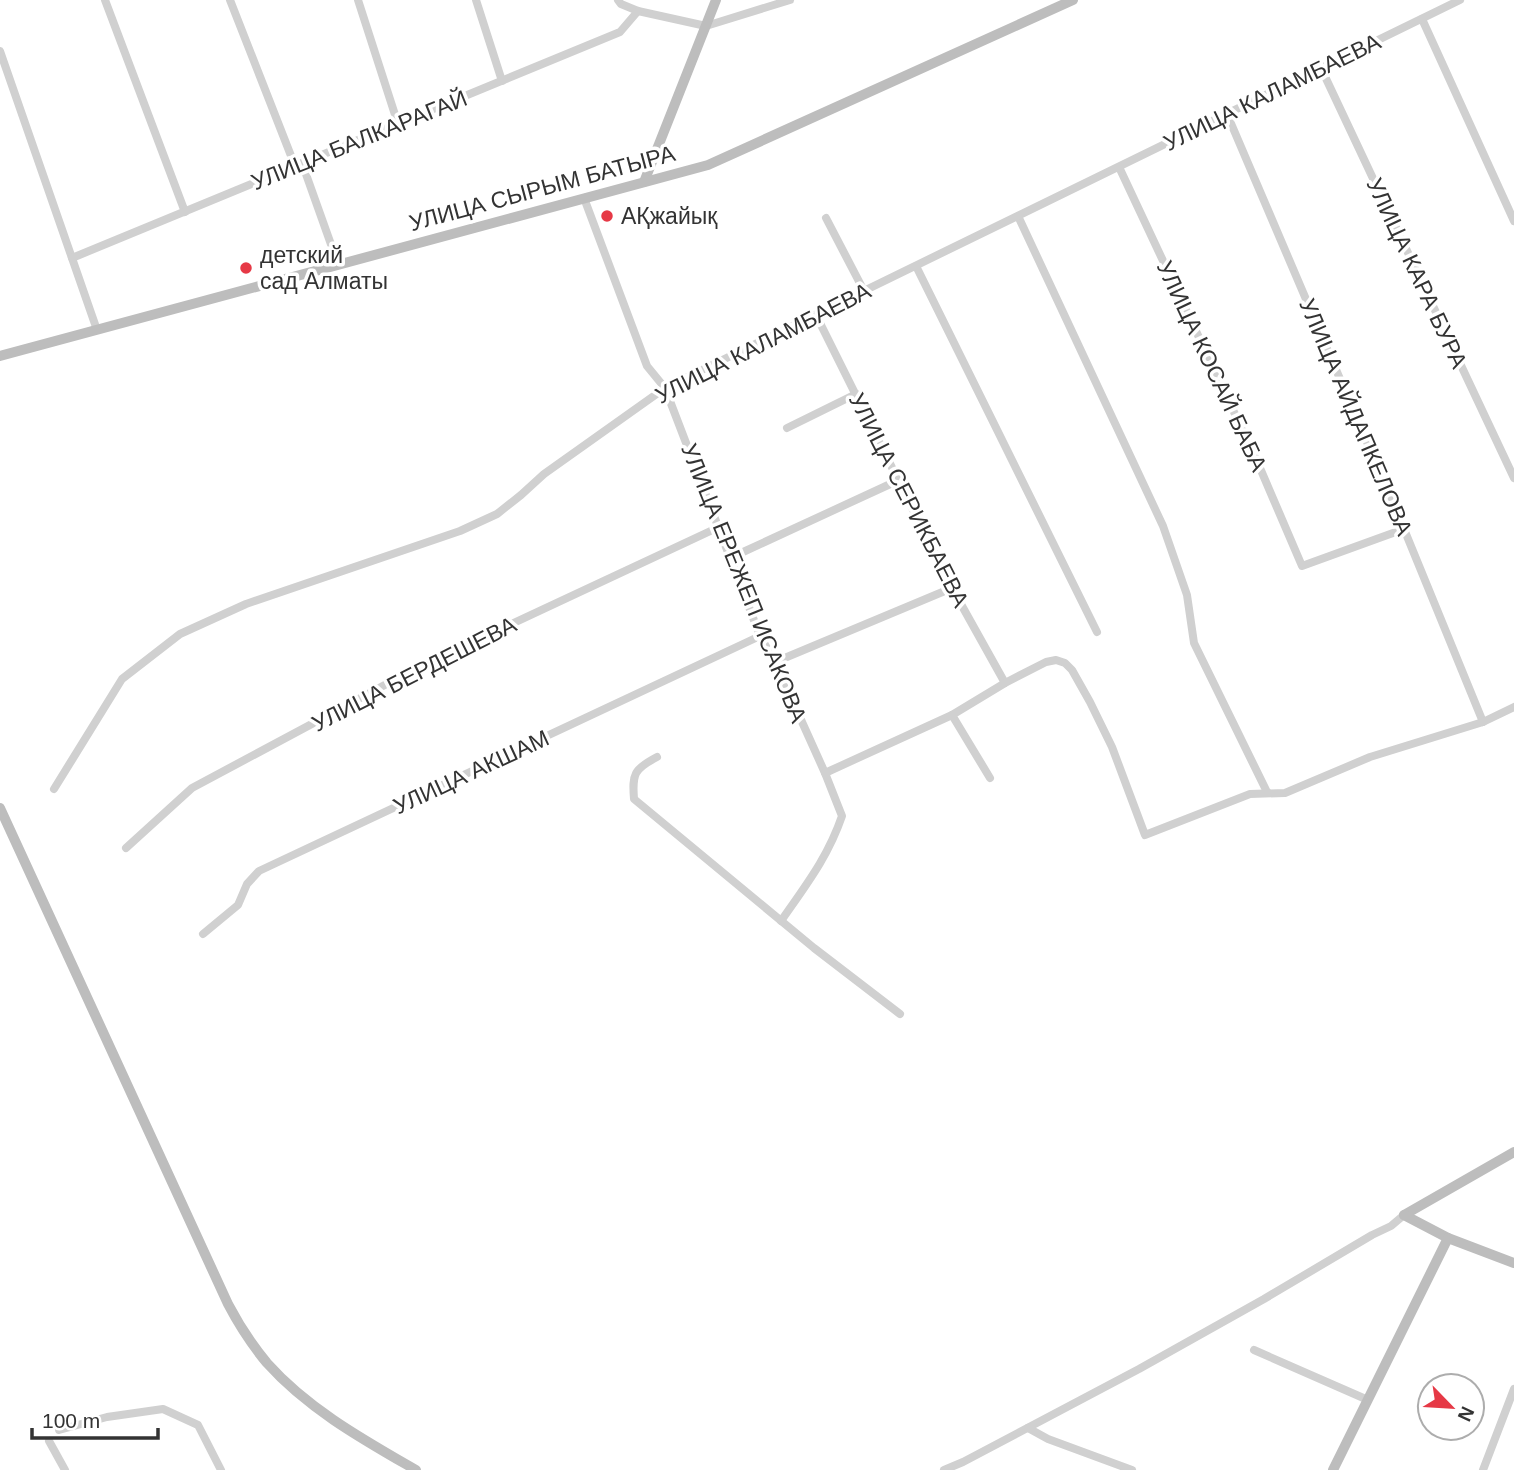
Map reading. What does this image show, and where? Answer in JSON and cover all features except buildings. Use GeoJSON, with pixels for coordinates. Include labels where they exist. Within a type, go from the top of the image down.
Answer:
{"type":"FeatureCollection","features":[{"type":"Feature","properties":{"kind":"street"},"geometry":{"type":"LineString","coordinates":[[105,0],[185,212]]}},
{"type":"Feature","properties":{"kind":"street"},"geometry":{"type":"LineString","coordinates":[[230,0],[338,264]]}},
{"type":"Feature","properties":{"kind":"street"},"geometry":{"type":"LineString","coordinates":[[358,0],[398,124]]}},
{"type":"Feature","properties":{"kind":"street"},"geometry":{"type":"LineString","coordinates":[[475,0],[502,81]]}},
{"type":"Feature","properties":{"kind":"street"},"geometry":{"type":"LineString","coordinates":[[618,0],[638,11],[706,26],[790,0]]}},
{"type":"Feature","properties":{"kind":"street"},"geometry":{"type":"LineString","coordinates":[[644,182],[716,0]]}},
{"type":"Feature","properties":{"kind":"street","name":"УЛИЦА СЫРЫМ БАТЫРА"},"geometry":{"type":"LineString","coordinates":[[0,356],[708,164],[1073,0]]}},
{"type":"Feature","properties":{"kind":"street","name":"УЛИЦА КАЛАМБАЕВА"},"geometry":{"type":"LineString","coordinates":[[54,789],[122,679],[180,634],[246,604],[460,531],[497,514],[544,474],[665,388],[1460,0]]}},
{"type":"Feature","properties":{"kind":"street","name":"УЛИЦА БАЛКАРАГАЙ"},"geometry":{"type":"LineString","coordinates":[[72,258],[620,32],[638,11]]}},
{"type":"Feature","properties":{"kind":"street"},"geometry":{"type":"LineString","coordinates":[[1422,19],[1514,221]]}},
{"type":"Feature","properties":{"kind":"street"},"geometry":{"type":"LineString","coordinates":[[0,51],[97,330]]}},
{"type":"Feature","properties":{"kind":"street","name":"УЛИЦА КАРА БУРА"},"geometry":{"type":"LineString","coordinates":[[1321,68],[1514,478]]}},
{"type":"Feature","properties":{"kind":"street","name":"УЛИЦА АЙДАПКЕЛОВА"},"geometry":{"type":"LineString","coordinates":[[1227,114],[1483,722]]}},
{"type":"Feature","properties":{"kind":"street","name":"УЛИЦА КОСАЙ БАБА"},"geometry":{"type":"LineString","coordinates":[[1119,167],[1302,566],[1404,529]]}},
{"type":"Feature","properties":{"kind":"street","name":"УЛИЦА ЕРЕЖЕП ИСАКОВА"},"geometry":{"type":"LineString","coordinates":[[584,198],[646,366],[665,388],[760,636],[775,662],[842,816],[817,871],[781,920]]}},
{"type":"Feature","properties":{"kind":"street"},"geometry":{"type":"LineString","coordinates":[[1018,216],[1163,526],[1186,595],[1194,643],[1267,792]]}},
{"type":"Feature","properties":{"kind":"street"},"geometry":{"type":"LineString","coordinates":[[826,218],[864,291]]}},
{"type":"Feature","properties":{"kind":"street"},"geometry":{"type":"LineString","coordinates":[[916,266],[1097,632]]}},
{"type":"Feature","properties":{"kind":"street","name":"УЛИЦА СЕРИКБАЕВА"},"geometry":{"type":"LineString","coordinates":[[816,315],[952,588],[1004,683]]}},
{"type":"Feature","properties":{"kind":"street"},"geometry":{"type":"LineString","coordinates":[[787,428],[856,394]]}},
{"type":"Feature","properties":{"kind":"street"},"geometry":{"type":"LineString","coordinates":[[730,558],[899,480]]}},
{"type":"Feature","properties":{"kind":"street","name":"УЛИЦА БЕРДЕШЕВА"},"geometry":{"type":"LineString","coordinates":[[126,848],[192,788],[409,672],[719,527]]}},
{"type":"Feature","properties":{"kind":"street"},"geometry":{"type":"LineString","coordinates":[[775,662],[952,588]]}},
{"type":"Feature","properties":{"kind":"street","name":"УЛИЦА АКШАМ"},"geometry":{"type":"LineString","coordinates":[[203,934],[238,905],[247,884],[259,871],[760,636]]}},
{"type":"Feature","properties":{"kind":"street"},"geometry":{"type":"LineString","coordinates":[[825,773],[952,715],[1004,683],[1046,662],[1056,660],[1065,663],[1072,670],[1112,747],[1145,835],[1250,794],[1285,793],[1370,757],[1483,722],[1514,707]]}},
{"type":"Feature","properties":{"kind":"street"},"geometry":{"type":"LineString","coordinates":[[952,715],[990,778]]}},
{"type":"Feature","properties":{"kind":"street"},"geometry":{"type":"LineString","coordinates":[[657,757],[642,765],[632,780],[634,799],[814,948],[900,1014]]}},
{"type":"Feature","properties":{"kind":"street"},"geometry":{"type":"LineString","coordinates":[[0,808],[228,1304],[244,1333],[268,1364],[317,1408],[416,1470]]}},
{"type":"Feature","properties":{"kind":"street"},"geometry":{"type":"LineString","coordinates":[[944,1470],[964,1466],[1028,1428],[1139,1369],[1264,1299],[1371,1234],[1391,1226],[1404,1215],[1514,1152]]}},
{"type":"Feature","properties":{"kind":"street"},"geometry":{"type":"LineString","coordinates":[[1404,1215],[1448,1238],[1514,1263]]}},
{"type":"Feature","properties":{"kind":"street"},"geometry":{"type":"LineString","coordinates":[[1333,1470],[1448,1238]]}},
{"type":"Feature","properties":{"kind":"street"},"geometry":{"type":"LineString","coordinates":[[1254,1350],[1368,1400]]}},
{"type":"Feature","properties":{"kind":"street"},"geometry":{"type":"LineString","coordinates":[[1483,1470],[1514,1389]]}},
{"type":"Feature","properties":{"kind":"street"},"geometry":{"type":"LineString","coordinates":[[59,1430],[107,1417],[163,1409],[198,1425],[221,1470]]}},
{"type":"Feature","properties":{"kind":"street"},"geometry":{"type":"LineString","coordinates":[[1028,1428],[1048,1439],[1132,1470]]}},
{"type":"Feature","properties":{"kind":"street"},"geometry":{"type":"LineString","coordinates":[[49,1441],[65,1470]]}},
{"type":"Feature","properties":{"kind":"place","name":"АҚжайық"},"geometry":{"type":"Point","coordinates":[607,216]}},
{"type":"Feature","properties":{"kind":"place","name":"детский сад Алматы"},"geometry":{"type":"Point","coordinates":[246,268]}}]}
